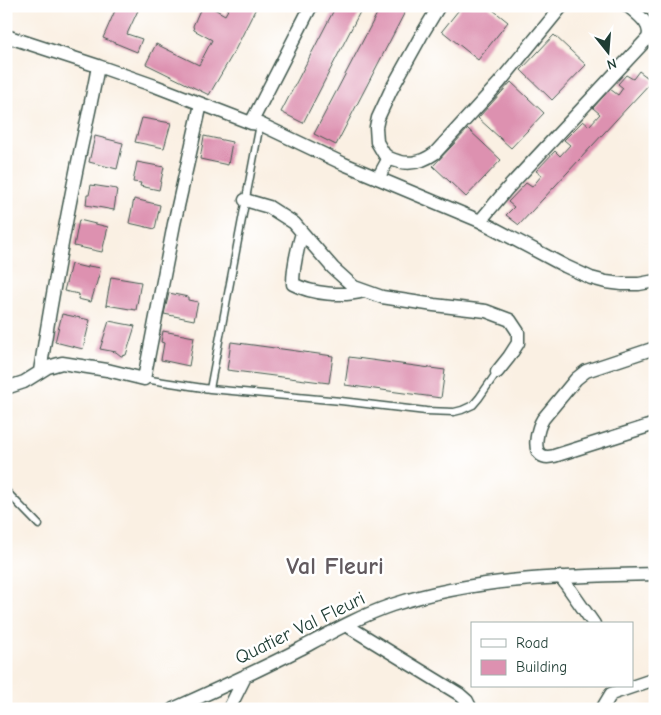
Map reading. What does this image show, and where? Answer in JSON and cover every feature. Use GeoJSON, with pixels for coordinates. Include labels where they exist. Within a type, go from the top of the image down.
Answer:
{"type":"FeatureCollection","features":[{"type":"Feature","properties":{"kind":"street"},"geometry":{"type":"LineString","coordinates":[[255,123],[311,6]]}},
{"type":"Feature","properties":{"kind":"street"},"geometry":{"type":"LineString","coordinates":[[439,6],[399,74],[378,118],[376,127],[377,142],[384,154],[403,164],[425,160],[435,153],[499,83],[562,6]]}},
{"type":"Feature","properties":{"kind":"street"},"geometry":{"type":"LineString","coordinates":[[480,221],[507,189],[651,41],[647,25],[628,6]]}},
{"type":"Feature","properties":{"kind":"street"},"geometry":{"type":"LineString","coordinates":[[6,36],[98,66],[255,123],[344,164],[480,221],[591,278],[622,284],[639,284],[655,281]]}},
{"type":"Feature","properties":{"kind":"street"},"geometry":{"type":"LineString","coordinates":[[40,371],[52,294],[98,66]]}},
{"type":"Feature","properties":{"kind":"street"},"geometry":{"type":"LineString","coordinates":[[6,388],[24,382],[55,364],[71,364],[107,370],[144,379],[172,233],[201,104]]}},
{"type":"Feature","properties":{"kind":"street"},"geometry":{"type":"LineString","coordinates":[[378,178],[389,158]]}},
{"type":"Feature","properties":{"kind":"street"},"geometry":{"type":"LineString","coordinates":[[245,200],[269,207],[294,223],[334,268],[354,286],[382,297],[486,311],[510,320],[518,332],[518,343],[497,372]]}},
{"type":"Feature","properties":{"kind":"street"},"geometry":{"type":"LineString","coordinates":[[302,233],[293,272],[293,284],[300,288],[324,293],[349,294],[366,291]]}},
{"type":"Feature","properties":{"kind":"street"},"geometry":{"type":"LineString","coordinates":[[655,348],[598,366],[581,374],[543,419],[537,435],[537,449],[542,456],[554,456],[655,424]]}},
{"type":"Feature","properties":{"kind":"street","name":"Quatier Val Fleuri"},"geometry":{"type":"LineString","coordinates":[[173,709],[276,661],[346,625],[391,606],[445,591],[496,582],[561,577],[655,574]]}},
{"type":"Feature","properties":{"kind":"street"},"geometry":{"type":"LineString","coordinates":[[561,577],[593,622]]}},
{"type":"Feature","properties":{"kind":"street"},"geometry":{"type":"LineString","coordinates":[[346,625],[459,694],[467,701],[471,709]]}},
{"type":"Feature","properties":{"kind":"street"},"geometry":{"type":"LineString","coordinates":[[229,709],[246,675]]}},
{"type":"Feature","properties":{"kind":"street"},"geometry":{"type":"LineString","coordinates":[[634,684],[655,679]]}},
{"type":"Feature","properties":{"kind":"street"},"geometry":{"type":"LineString","coordinates":[[602,709],[612,690]]}},
{"type":"Feature","properties":{"kind":"lane"},"geometry":{"type":"LineString","coordinates":[[210,389],[245,200],[255,123]]}},
{"type":"Feature","properties":{"kind":"lane"},"geometry":{"type":"LineString","coordinates":[[144,379],[210,389],[426,411],[454,412],[472,405],[497,372]]}},
{"type":"Feature","properties":{"kind":"lane"},"geometry":{"type":"LineString","coordinates":[[6,491],[39,525]]}},
{"type":"Feature","properties":{"kind":"building"},"geometry":{"type":"Polygon","coordinates":[[[117,6],[140,6],[127,34],[142,39],[137,52],[103,38],[117,6]]]}},
{"type":"Feature","properties":{"kind":"building"},"geometry":{"type":"Polygon","coordinates":[[[206,6],[225,15],[230,6],[257,6],[234,52],[209,95],[146,64],[156,44],[199,65],[212,40],[194,30],[193,26],[199,12],[206,6]]]}},
{"type":"Feature","properties":{"kind":"building"},"geometry":{"type":"Polygon","coordinates":[[[336,6],[363,6],[303,123],[281,112],[336,6]]]}},
{"type":"Feature","properties":{"kind":"building"},"geometry":{"type":"Polygon","coordinates":[[[381,6],[400,6],[406,10],[336,145],[314,134],[381,6]]]}},
{"type":"Feature","properties":{"kind":"building"},"geometry":{"type":"Polygon","coordinates":[[[462,6],[488,6],[508,22],[478,60],[442,31],[462,6]]]}},
{"type":"Feature","properties":{"kind":"building"},"geometry":{"type":"Polygon","coordinates":[[[641,6],[655,6],[655,17],[641,6]]]}},
{"type":"Feature","properties":{"kind":"building"},"geometry":{"type":"Polygon","coordinates":[[[554,35],[586,65],[552,100],[521,70],[554,35]]]}},
{"type":"Feature","properties":{"kind":"building"},"geometry":{"type":"Polygon","coordinates":[[[639,71],[652,81],[519,225],[506,215],[514,207],[508,202],[526,183],[532,187],[542,175],[536,171],[555,151],[560,156],[570,145],[564,140],[583,121],[589,126],[600,114],[593,108],[610,89],[618,95],[623,88],[618,84],[626,75],[633,79],[639,71]]]}},
{"type":"Feature","properties":{"kind":"building"},"geometry":{"type":"Polygon","coordinates":[[[511,82],[544,113],[511,148],[478,118],[511,82]]]}},
{"type":"Feature","properties":{"kind":"building"},"geometry":{"type":"Polygon","coordinates":[[[142,118],[171,123],[164,148],[135,142],[142,118]]]}},
{"type":"Feature","properties":{"kind":"building"},"geometry":{"type":"Polygon","coordinates":[[[468,129],[501,160],[466,197],[433,166],[468,129]]]}},
{"type":"Feature","properties":{"kind":"building"},"geometry":{"type":"Polygon","coordinates":[[[95,136],[123,143],[117,169],[89,162],[95,136]]]}},
{"type":"Feature","properties":{"kind":"building"},"geometry":{"type":"Polygon","coordinates":[[[204,136],[232,142],[228,165],[200,159],[204,136]]]}},
{"type":"Feature","properties":{"kind":"building"},"geometry":{"type":"Polygon","coordinates":[[[137,162],[164,167],[159,190],[140,186],[141,183],[133,182],[137,162]]]}},
{"type":"Feature","properties":{"kind":"building"},"geometry":{"type":"Polygon","coordinates":[[[91,185],[117,189],[114,210],[86,205],[91,185]]]}},
{"type":"Feature","properties":{"kind":"building"},"geometry":{"type":"Polygon","coordinates":[[[134,199],[160,205],[155,229],[129,223],[134,199]]]}},
{"type":"Feature","properties":{"kind":"building"},"geometry":{"type":"Polygon","coordinates":[[[79,220],[108,227],[102,252],[74,246],[79,220]]]}},
{"type":"Feature","properties":{"kind":"building"},"geometry":{"type":"Polygon","coordinates":[[[71,264],[88,268],[88,266],[101,268],[91,302],[78,299],[79,294],[64,291],[71,264]]]}},
{"type":"Feature","properties":{"kind":"building"},"geometry":{"type":"Polygon","coordinates":[[[111,277],[141,282],[136,310],[106,305],[111,277]]]}},
{"type":"Feature","properties":{"kind":"building"},"geometry":{"type":"Polygon","coordinates":[[[169,293],[188,297],[188,300],[198,302],[194,320],[164,314],[169,293]]]}},
{"type":"Feature","properties":{"kind":"building"},"geometry":{"type":"Polygon","coordinates":[[[62,314],[90,320],[83,349],[55,342],[62,314]]]}},
{"type":"Feature","properties":{"kind":"building"},"geometry":{"type":"Polygon","coordinates":[[[109,321],[135,326],[126,355],[121,356],[116,352],[100,349],[109,321]]]}},
{"type":"Feature","properties":{"kind":"building"},"geometry":{"type":"Polygon","coordinates":[[[163,331],[194,337],[189,366],[161,360],[164,343],[161,342],[163,331]]]}},
{"type":"Feature","properties":{"kind":"building"},"geometry":{"type":"Polygon","coordinates":[[[231,342],[333,356],[329,383],[227,370],[231,342]]]}},
{"type":"Feature","properties":{"kind":"building"},"geometry":{"type":"Polygon","coordinates":[[[349,357],[445,370],[441,398],[345,385],[349,357]]]}},
{"type":"Feature","properties":{"kind":"district","name":"Val Fleuri"},"geometry":{"type":"Point","coordinates":[335,566]}}]}
